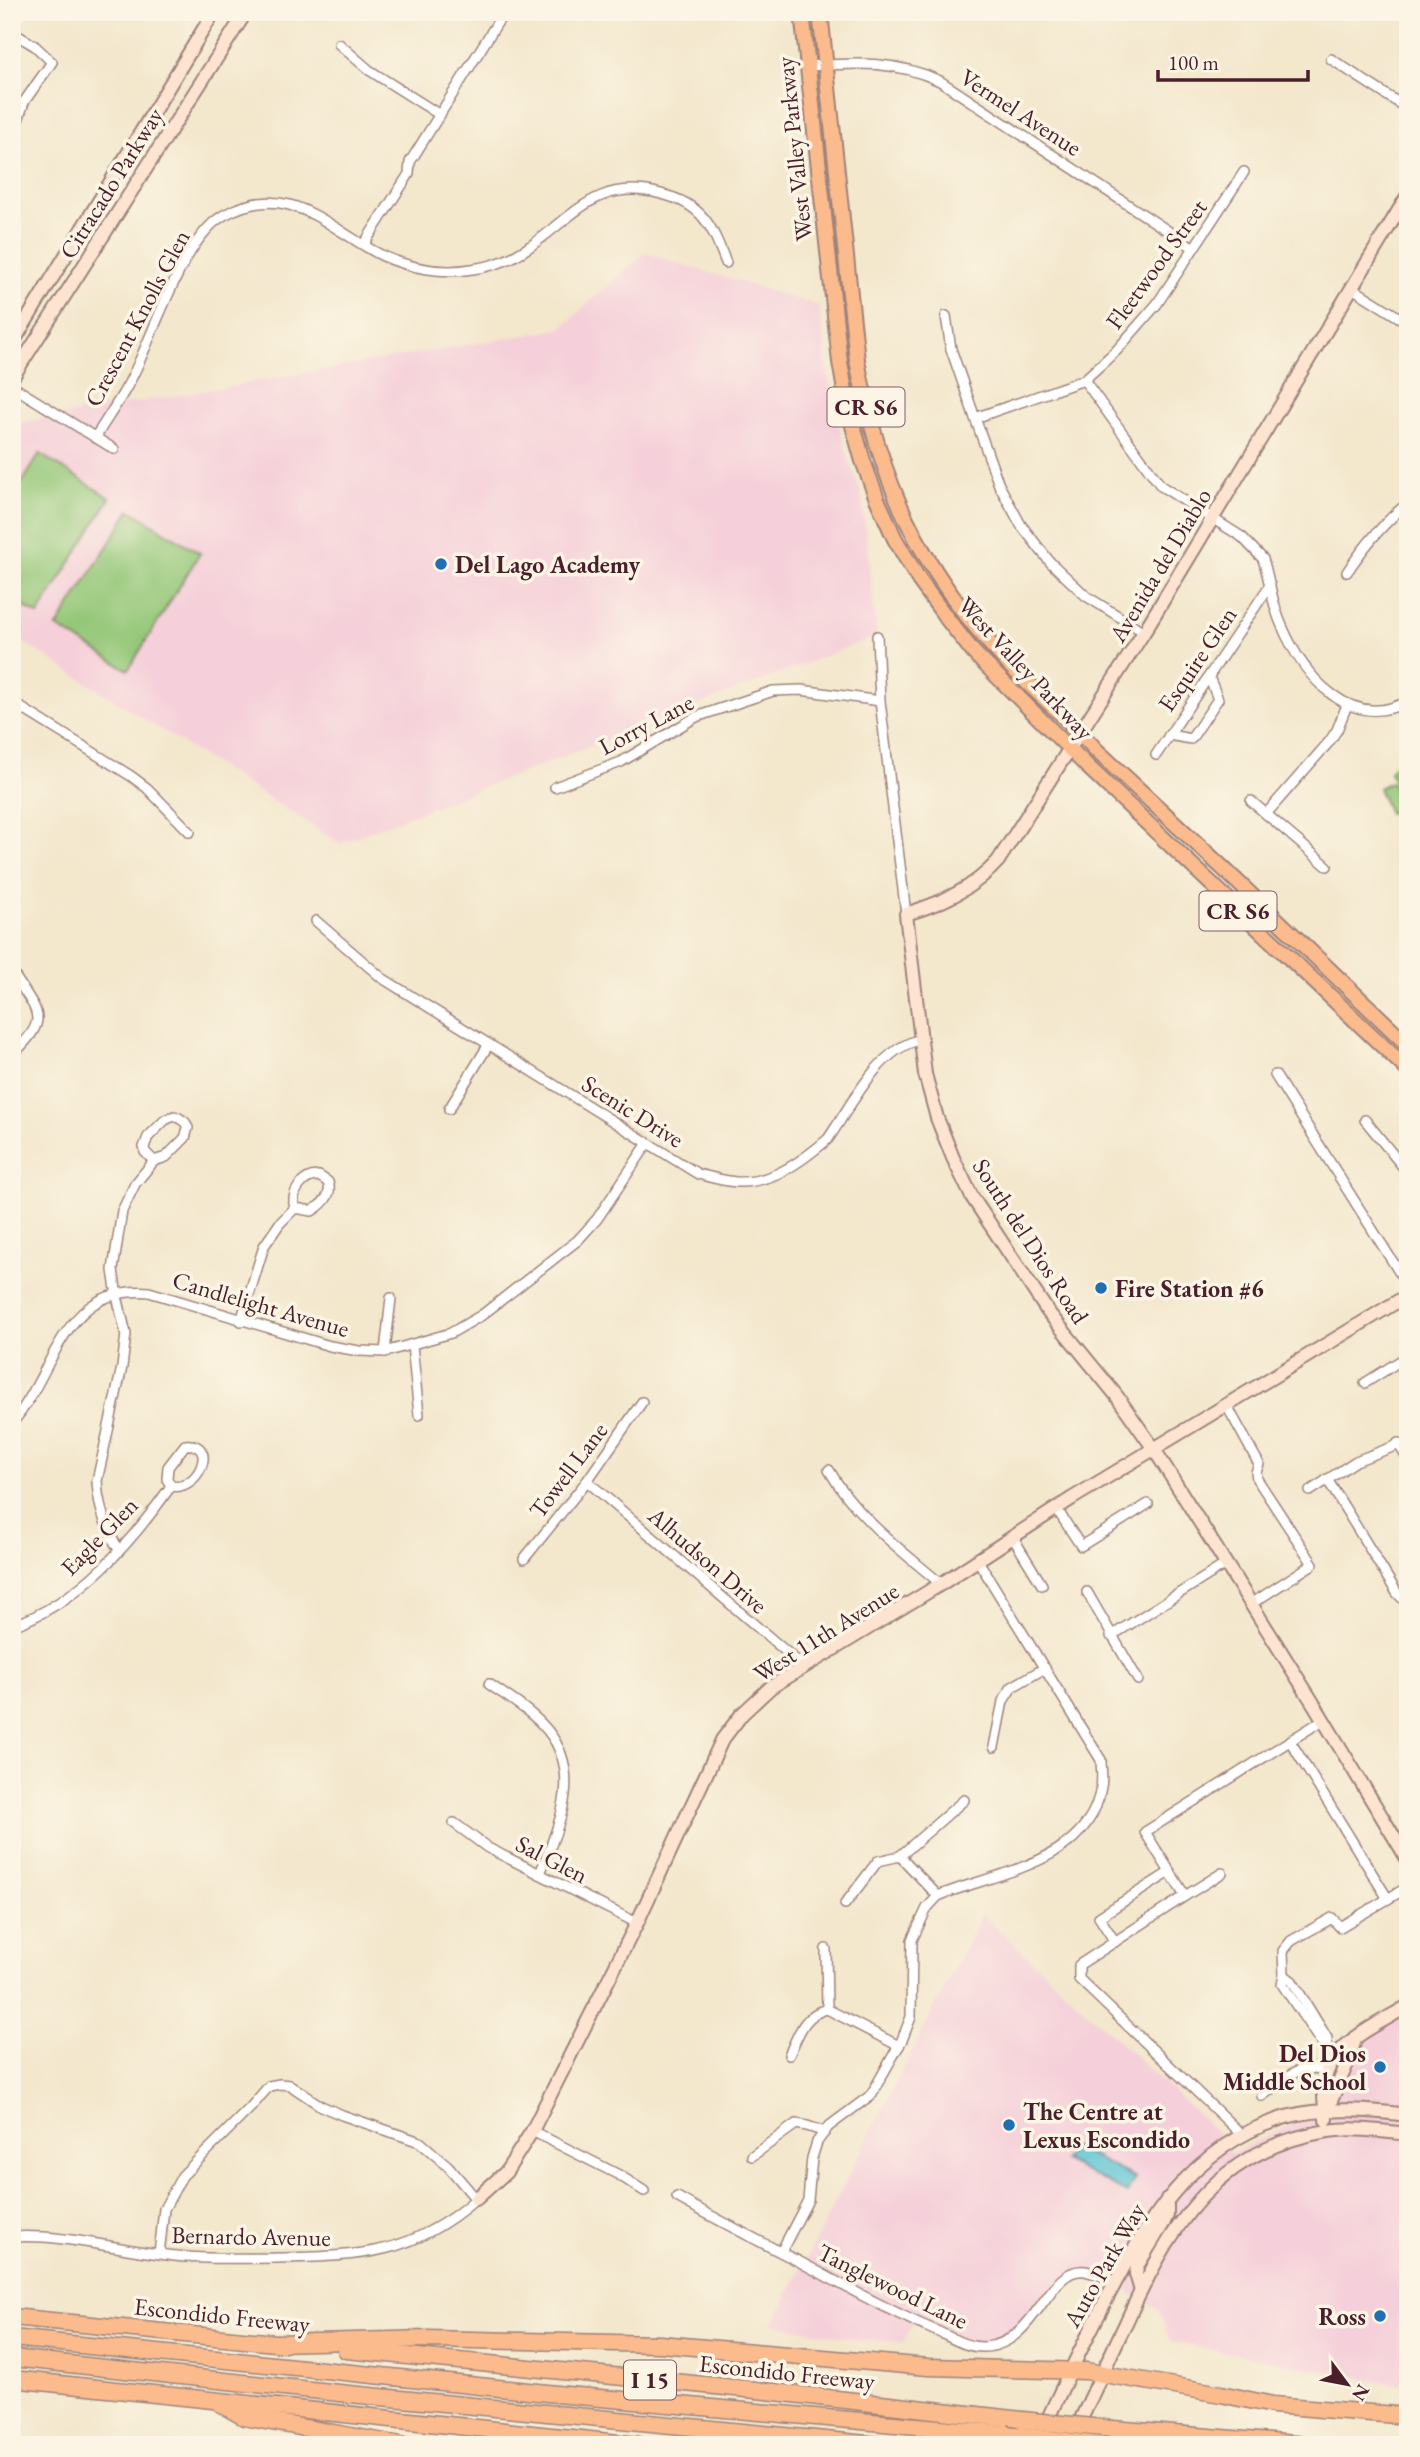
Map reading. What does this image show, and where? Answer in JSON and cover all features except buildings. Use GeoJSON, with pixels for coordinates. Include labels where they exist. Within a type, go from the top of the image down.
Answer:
{"type":"FeatureCollection","features":[{"type":"Feature","properties":{"kind":"highway","name":"Escondido Freeway"},"geometry":{"type":"LineString","coordinates":[[12,2317],[766,2391],[1022,2420],[1306,2445]]}},
{"type":"Feature","properties":{"kind":"highway"},"geometry":{"type":"LineString","coordinates":[[12,2338],[567,2395],[1007,2434],[1099,2445]]}},
{"type":"Feature","properties":{"kind":"highway"},"geometry":{"type":"LineString","coordinates":[[277,2343],[428,2339],[660,2344],[928,2367],[1103,2372],[1273,2405],[1408,2416]]}},
{"type":"Feature","properties":{"kind":"highway"},"geometry":{"type":"LineString","coordinates":[[12,2358],[339,2393],[878,2445]]}},
{"type":"Feature","properties":{"kind":"highway"},"geometry":{"type":"LineString","coordinates":[[12,2379],[638,2445]]}},
{"type":"Feature","properties":{"kind":"highway"},"geometry":{"type":"LineString","coordinates":[[212,2400],[244,2417],[401,2445]]}},
{"type":"Feature","properties":{"kind":"main road","name":"West Valley Parkway"},"geometry":{"type":"LineString","coordinates":[[802,12],[840,362],[848,408],[863,461],[895,539],[919,580],[974,653],[1301,971],[1408,1070]]}},
{"type":"Feature","properties":{"kind":"main road","name":"West Valley Parkway"},"geometry":{"type":"LineString","coordinates":[[820,12],[857,360],[867,412],[889,481],[926,559],[955,601],[1005,660],[1408,1045]]}},
{"type":"Feature","properties":{"kind":"street","name":"Citracado Parkway"},"geometry":{"type":"LineString","coordinates":[[12,344],[214,12]]}},
{"type":"Feature","properties":{"kind":"street","name":"Citracado Parkway"},"geometry":{"type":"LineString","coordinates":[[12,377],[246,12]]}},
{"type":"Feature","properties":{"kind":"street"},"geometry":{"type":"LineString","coordinates":[[364,244],[408,174],[410,162],[504,12]]}},
{"type":"Feature","properties":{"kind":"street"},"geometry":{"type":"LineString","coordinates":[[12,32],[35,46],[52,62],[24,102],[12,138]]}},
{"type":"Feature","properties":{"kind":"street"},"geometry":{"type":"LineString","coordinates":[[339,44],[369,70],[440,115]]}},
{"type":"Feature","properties":{"kind":"street"},"geometry":{"type":"LineString","coordinates":[[1331,59],[1408,109]]}},
{"type":"Feature","properties":{"kind":"street","name":"Vermel Avenue"},"geometry":{"type":"LineString","coordinates":[[808,66],[865,62],[918,71],[940,81],[1194,248]]}},
{"type":"Feature","properties":{"kind":"street","name":"Fleetwood Street"},"geometry":{"type":"LineString","coordinates":[[975,418],[1084,380],[1117,350],[1157,304],[1244,173]]}},
{"type":"Feature","properties":{"kind":"street","name":"Crescent Knolls Glen"},"geometry":{"type":"LineString","coordinates":[[95,438],[130,380],[191,250],[207,228],[235,209],[262,203],[296,206],[321,217],[383,255],[414,266],[452,271],[473,269],[508,259],[526,249],[564,218],[595,198],[608,193],[650,191],[679,199],[704,216],[714,230],[726,263]]}},
{"type":"Feature","properties":{"kind":"street","name":"Avenida del Diablo"},"geometry":{"type":"LineString","coordinates":[[906,914],[964,892],[987,874],[998,861],[1144,632],[1408,195]]}},
{"type":"Feature","properties":{"kind":"street"},"geometry":{"type":"LineString","coordinates":[[1352,288],[1408,323]]}},
{"type":"Feature","properties":{"kind":"street"},"geometry":{"type":"LineString","coordinates":[[946,316],[951,349],[999,485],[1021,525],[1042,553],[1086,596],[1144,632]]}},
{"type":"Feature","properties":{"kind":"street"},"geometry":{"type":"LineString","coordinates":[[1084,380],[1161,486],[1242,537],[1260,554],[1281,625],[1307,668],[1325,691],[1347,705],[1375,711],[1404,704],[1408,721]]}},
{"type":"Feature","properties":{"kind":"street"},"geometry":{"type":"LineString","coordinates":[[12,386],[114,449]]}},
{"type":"Feature","properties":{"kind":"street"},"geometry":{"type":"LineString","coordinates":[[1347,572],[1366,543],[1389,518],[1408,503]]}},
{"type":"Feature","properties":{"kind":"street","name":"Esquire Glen"},"geometry":{"type":"LineString","coordinates":[[1156,755],[1270,585]]}},
{"type":"Feature","properties":{"kind":"street","name":"South del Dios Road"},"geometry":{"type":"LineString","coordinates":[[877,636],[880,701],[919,1040],[937,1118],[953,1158],[972,1197],[1048,1312],[1116,1395],[1154,1449],[1408,1860]]}},
{"type":"Feature","properties":{"kind":"street"},"geometry":{"type":"LineString","coordinates":[[1169,736],[1191,739],[1218,699],[1209,677]]}},
{"type":"Feature","properties":{"kind":"street","name":"Lorry Lane"},"geometry":{"type":"LineString","coordinates":[[555,787],[621,762],[696,717],[773,691],[801,690],[880,701]]}},
{"type":"Feature","properties":{"kind":"street"},"geometry":{"type":"LineString","coordinates":[[12,702],[131,776],[147,788],[190,832]]}},
{"type":"Feature","properties":{"kind":"street"},"geometry":{"type":"LineString","coordinates":[[1266,814],[1329,742],[1347,705]]}},
{"type":"Feature","properties":{"kind":"street"},"geometry":{"type":"LineString","coordinates":[[1251,801],[1327,866]]}},
{"type":"Feature","properties":{"kind":"street","name":"Scenic Drive"},"geometry":{"type":"LineString","coordinates":[[316,921],[382,978],[698,1174],[734,1182],[754,1182],[782,1173],[828,1139],[876,1069],[892,1052],[909,1042],[919,1040]]}},
{"type":"Feature","properties":{"kind":"street"},"geometry":{"type":"LineString","coordinates":[[12,972],[37,1013],[38,1025],[32,1037],[12,1055]]}},
{"type":"Feature","properties":{"kind":"street"},"geometry":{"type":"LineString","coordinates":[[449,1109],[489,1044]]}},
{"type":"Feature","properties":{"kind":"street"},"geometry":{"type":"LineString","coordinates":[[1275,1075],[1408,1286]]}},
{"type":"Feature","properties":{"kind":"street"},"geometry":{"type":"LineString","coordinates":[[119,1550],[105,1523],[98,1500],[97,1481],[126,1334],[113,1270],[122,1211],[135,1184],[154,1161],[166,1157],[185,1138],[188,1128],[185,1122],[169,1117],[148,1137],[145,1152],[154,1161]]}},
{"type":"Feature","properties":{"kind":"street"},"geometry":{"type":"LineString","coordinates":[[1365,1120],[1408,1173]]}},
{"type":"Feature","properties":{"kind":"street","name":"Candlelight Avenue"},"geometry":{"type":"LineString","coordinates":[[117,1296],[138,1291],[149,1292],[241,1321],[330,1346],[359,1351],[385,1352],[412,1345],[451,1333],[482,1315],[578,1240],[597,1219],[648,1143]]}},
{"type":"Feature","properties":{"kind":"street"},"geometry":{"type":"LineString","coordinates":[[320,1176],[328,1182],[331,1191],[316,1209],[307,1212],[295,1208],[295,1192],[309,1177],[320,1176]]}},
{"type":"Feature","properties":{"kind":"street"},"geometry":{"type":"LineString","coordinates":[[241,1321],[264,1246],[279,1223],[295,1208]]}},
{"type":"Feature","properties":{"kind":"street","name":"West 11th Avenue"},"geometry":{"type":"LineString","coordinates":[[476,2199],[506,2172],[532,2131],[637,1923],[722,1740],[742,1714],[771,1687],[941,1584],[1056,1508],[1408,1295]]}},
{"type":"Feature","properties":{"kind":"street"},"geometry":{"type":"LineString","coordinates":[[12,1423],[71,1323],[103,1300],[117,1296]]}},
{"type":"Feature","properties":{"kind":"street"},"geometry":{"type":"LineString","coordinates":[[385,1352],[391,1298]]}},
{"type":"Feature","properties":{"kind":"street"},"geometry":{"type":"LineString","coordinates":[[412,1345],[419,1415]]}},
{"type":"Feature","properties":{"kind":"street"},"geometry":{"type":"LineString","coordinates":[[1365,1383],[1408,1356]]}},
{"type":"Feature","properties":{"kind":"street","name":"Towell Lane"},"geometry":{"type":"LineString","coordinates":[[524,1559],[587,1481],[642,1402]]}},
{"type":"Feature","properties":{"kind":"street"},"geometry":{"type":"LineString","coordinates":[[1227,1406],[1259,1464],[1257,1479],[1313,1564],[1251,1604]]}},
{"type":"Feature","properties":{"kind":"street"},"geometry":{"type":"LineString","coordinates":[[1310,1491],[1356,1461],[1403,1442],[1408,1460]]}},
{"type":"Feature","properties":{"kind":"street","name":"Eagle Glen"},"geometry":{"type":"LineString","coordinates":[[196,1446],[204,1454],[203,1465],[189,1484],[183,1487],[171,1486],[167,1479],[168,1467],[181,1449],[196,1446]]}},
{"type":"Feature","properties":{"kind":"street"},"geometry":{"type":"LineString","coordinates":[[829,1470],[841,1491],[862,1516],[941,1584]]}},
{"type":"Feature","properties":{"kind":"street"},"geometry":{"type":"LineString","coordinates":[[1327,1479],[1397,1593],[1408,1599]]}},
{"type":"Feature","properties":{"kind":"street","name":"Alhudson Drive"},"geometry":{"type":"LineString","coordinates":[[587,1481],[804,1667]]}},
{"type":"Feature","properties":{"kind":"street","name":"Eagle Glen"},"geometry":{"type":"LineString","coordinates":[[12,1626],[52,1608],[94,1576],[171,1486]]}},
{"type":"Feature","properties":{"kind":"street"},"geometry":{"type":"LineString","coordinates":[[1056,1508],[1081,1546],[1148,1504]]}},
{"type":"Feature","properties":{"kind":"street"},"geometry":{"type":"LineString","coordinates":[[1012,1536],[1042,1585]]}},
{"type":"Feature","properties":{"kind":"street"},"geometry":{"type":"LineString","coordinates":[[780,2252],[808,2200],[812,2158],[817,2143],[825,2132],[871,2095],[911,2017],[912,1940],[927,1908],[938,1896],[1044,1858],[1080,1834],[1093,1814],[1101,1786],[1101,1760],[977,1559]]}},
{"type":"Feature","properties":{"kind":"street"},"geometry":{"type":"LineString","coordinates":[[1111,1636],[1226,1564]]}},
{"type":"Feature","properties":{"kind":"street"},"geometry":{"type":"LineString","coordinates":[[1087,1592],[1138,1680]]}},
{"type":"Feature","properties":{"kind":"street"},"geometry":{"type":"LineString","coordinates":[[993,1747],[1003,1701],[1012,1687],[1045,1668]]}},
{"type":"Feature","properties":{"kind":"street"},"geometry":{"type":"LineString","coordinates":[[489,1684],[533,1716],[548,1731],[564,1763],[567,1784],[565,1800],[540,1874]]}},
{"type":"Feature","properties":{"kind":"street"},"geometry":{"type":"LineString","coordinates":[[1185,1896],[1145,1832],[1323,1720]]}},
{"type":"Feature","properties":{"kind":"street"},"geometry":{"type":"LineString","coordinates":[[1290,1741],[1388,1899]]}},
{"type":"Feature","properties":{"kind":"street"},"geometry":{"type":"LineString","coordinates":[[845,1904],[877,1861],[900,1856],[964,1800]]}},
{"type":"Feature","properties":{"kind":"street","name":"Sal Glen"},"geometry":{"type":"LineString","coordinates":[[454,1823],[488,1848],[637,1923]]}},
{"type":"Feature","properties":{"kind":"street"},"geometry":{"type":"LineString","coordinates":[[900,1856],[938,1896]]}},
{"type":"Feature","properties":{"kind":"street"},"geometry":{"type":"LineString","coordinates":[[1115,1942],[1100,1917],[1170,1872]]}},
{"type":"Feature","properties":{"kind":"street"},"geometry":{"type":"LineString","coordinates":[[1222,1874],[1079,1965],[1079,1979],[1242,2135]]}},
{"type":"Feature","properties":{"kind":"street"},"geometry":{"type":"LineString","coordinates":[[1327,2131],[1324,2085],[1331,2050],[1327,2038],[1299,1992],[1284,1975],[1283,1951],[1291,1941],[1332,1918],[1340,1927],[1408,1887]]}},
{"type":"Feature","properties":{"kind":"street"},"geometry":{"type":"LineString","coordinates":[[826,1949],[827,2009]]}},
{"type":"Feature","properties":{"kind":"street"},"geometry":{"type":"LineString","coordinates":[[1331,2050],[1408,2006]]}},
{"type":"Feature","properties":{"kind":"street"},"geometry":{"type":"LineString","coordinates":[[789,2055],[804,2022],[815,2012],[827,2009],[898,2046]]}},
{"type":"Feature","properties":{"kind":"street"},"geometry":{"type":"LineString","coordinates":[[1326,2112],[1350,2057],[1354,2039]]}},
{"type":"Feature","properties":{"kind":"street"},"geometry":{"type":"LineString","coordinates":[[1262,2096],[1300,2069],[1310,2067],[1329,2070]]}},
{"type":"Feature","properties":{"kind":"street"},"geometry":{"type":"LineString","coordinates":[[159,2254],[164,2209],[182,2176],[269,2086],[290,2085],[321,2106],[420,2142],[448,2166],[476,2199]]}},
{"type":"Feature","properties":{"kind":"street","name":"Auto Park Way"},"geometry":{"type":"LineString","coordinates":[[1036,2445],[1070,2371],[1136,2244],[1167,2198],[1202,2163],[1242,2135],[1288,2117],[1353,2110],[1408,2115]]}},
{"type":"Feature","properties":{"kind":"street"},"geometry":{"type":"LineString","coordinates":[[751,2156],[796,2124],[825,2132]]}},
{"type":"Feature","properties":{"kind":"street"},"geometry":{"type":"LineString","coordinates":[[532,2131],[620,2175],[644,2191]]}},
{"type":"Feature","properties":{"kind":"street","name":"Auto Park Way"},"geometry":{"type":"LineString","coordinates":[[1069,2445],[1154,2262],[1173,2231],[1208,2190],[1234,2168],[1267,2150],[1327,2131],[1408,2134]]}},
{"type":"Feature","properties":{"kind":"street","name":"Tanglewood Lane"},"geometry":{"type":"LineString","coordinates":[[677,2197],[914,2322],[964,2343],[982,2347],[1001,2344],[1016,2337],[1061,2279],[1072,2273],[1083,2271],[1115,2282]]}},
{"type":"Feature","properties":{"kind":"street"},"geometry":{"type":"LineString","coordinates":[[1141,2291],[1136,2274],[1137,2266],[1164,2222],[1167,2215],[1167,2198]]}},
{"type":"Feature","properties":{"kind":"street","name":"Bernardo Avenue"},"geometry":{"type":"LineString","coordinates":[[12,2237],[64,2240],[159,2254],[226,2259],[352,2256],[404,2244],[426,2234],[456,2217],[476,2199]]}},
{"type":"Feature","properties":{"kind":"shaded area","name":"Del Lago Academy"},"geometry":{"type":"Polygon","coordinates":[[[645,253],[819,306],[830,387],[847,456],[861,492],[877,636],[339,843],[12,635],[12,424],[560,329],[645,253]]]}},
{"type":"Feature","properties":{"kind":"shaded area"},"geometry":{"type":"Polygon","coordinates":[[[982,1914],[1220,2135],[1231,2154],[1288,2126],[1318,2117],[1335,2055],[1408,2006],[1408,2386],[1170,2342],[1159,2310],[1100,2275],[1072,2273],[1016,2337],[982,2347],[914,2322],[903,2342],[861,2340],[773,2324],[982,1914]]]}},
{"type":"Feature","properties":{"kind":"green space"},"geometry":{"type":"Polygon","coordinates":[[[40,454],[110,498],[38,615],[12,599],[12,499],[40,454]]]}},
{"type":"Feature","properties":{"kind":"green space"},"geometry":{"type":"Polygon","coordinates":[[[130,510],[200,553],[128,670],[57,627],[130,510]]]}},
{"type":"Feature","properties":{"kind":"green space"},"geometry":{"type":"Polygon","coordinates":[[[1408,759],[1408,812],[1390,772],[1393,766],[1408,759]]]}},
{"type":"Feature","properties":{"kind":"green space"},"geometry":{"type":"Polygon","coordinates":[[[1391,782],[1402,808],[1389,813],[1378,788],[1391,782]]]}},
{"type":"Feature","properties":{"kind":"water"},"geometry":{"type":"Polygon","coordinates":[[[1071,2146],[1135,2178],[1127,2193],[1064,2161],[1071,2146]]]}},
{"type":"Feature","properties":{"kind":"place","name":"Del Lago Academy"},"geometry":{"type":"Point","coordinates":[441,564]}},
{"type":"Feature","properties":{"kind":"place","name":"Fire Station #6"},"geometry":{"type":"Point","coordinates":[1101,1288]}},
{"type":"Feature","properties":{"kind":"place","name":"Del Dios Middle School"},"geometry":{"type":"Point","coordinates":[1380,2067]}},
{"type":"Feature","properties":{"kind":"place","name":"The Centre at Lexus Escondido"},"geometry":{"type":"Point","coordinates":[1009,2125]}},
{"type":"Feature","properties":{"kind":"place","name":"Ross"},"geometry":{"type":"Point","coordinates":[1380,2316]}}]}
